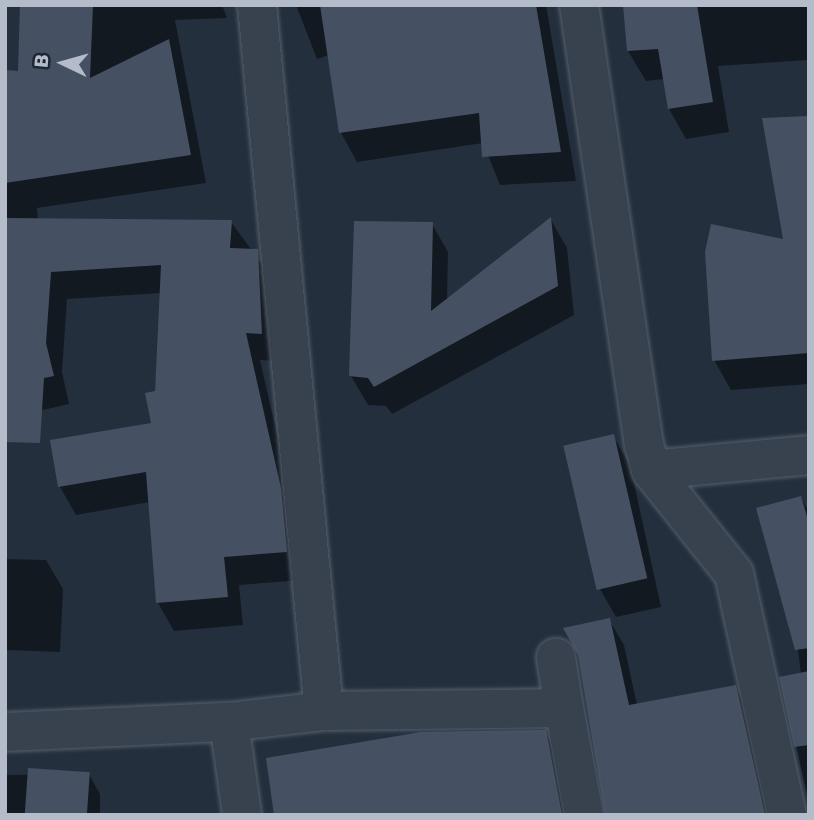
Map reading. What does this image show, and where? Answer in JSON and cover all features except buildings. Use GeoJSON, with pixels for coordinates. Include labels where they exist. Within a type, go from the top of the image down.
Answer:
{"type":"FeatureCollection","features":[{"type":"Feature","properties":{"kind":"street"},"geometry":{"type":"LineString","coordinates":[[257,5],[324,711]]}},
{"type":"Feature","properties":{"kind":"street"},"geometry":{"type":"LineString","coordinates":[[579,5],[651,470],[734,574],[787,815]]}},
{"type":"Feature","properties":{"kind":"street"},"geometry":{"type":"LineString","coordinates":[[651,470],[809,455]]}},
{"type":"Feature","properties":{"kind":"street"},"geometry":{"type":"LineString","coordinates":[[556,658],[584,815]]}},
{"type":"Feature","properties":{"kind":"street"},"geometry":{"type":"LineString","coordinates":[[5,732],[229,722],[324,711],[565,708]]}},
{"type":"Feature","properties":{"kind":"street"},"geometry":{"type":"LineString","coordinates":[[229,722],[242,815]]}}]}
